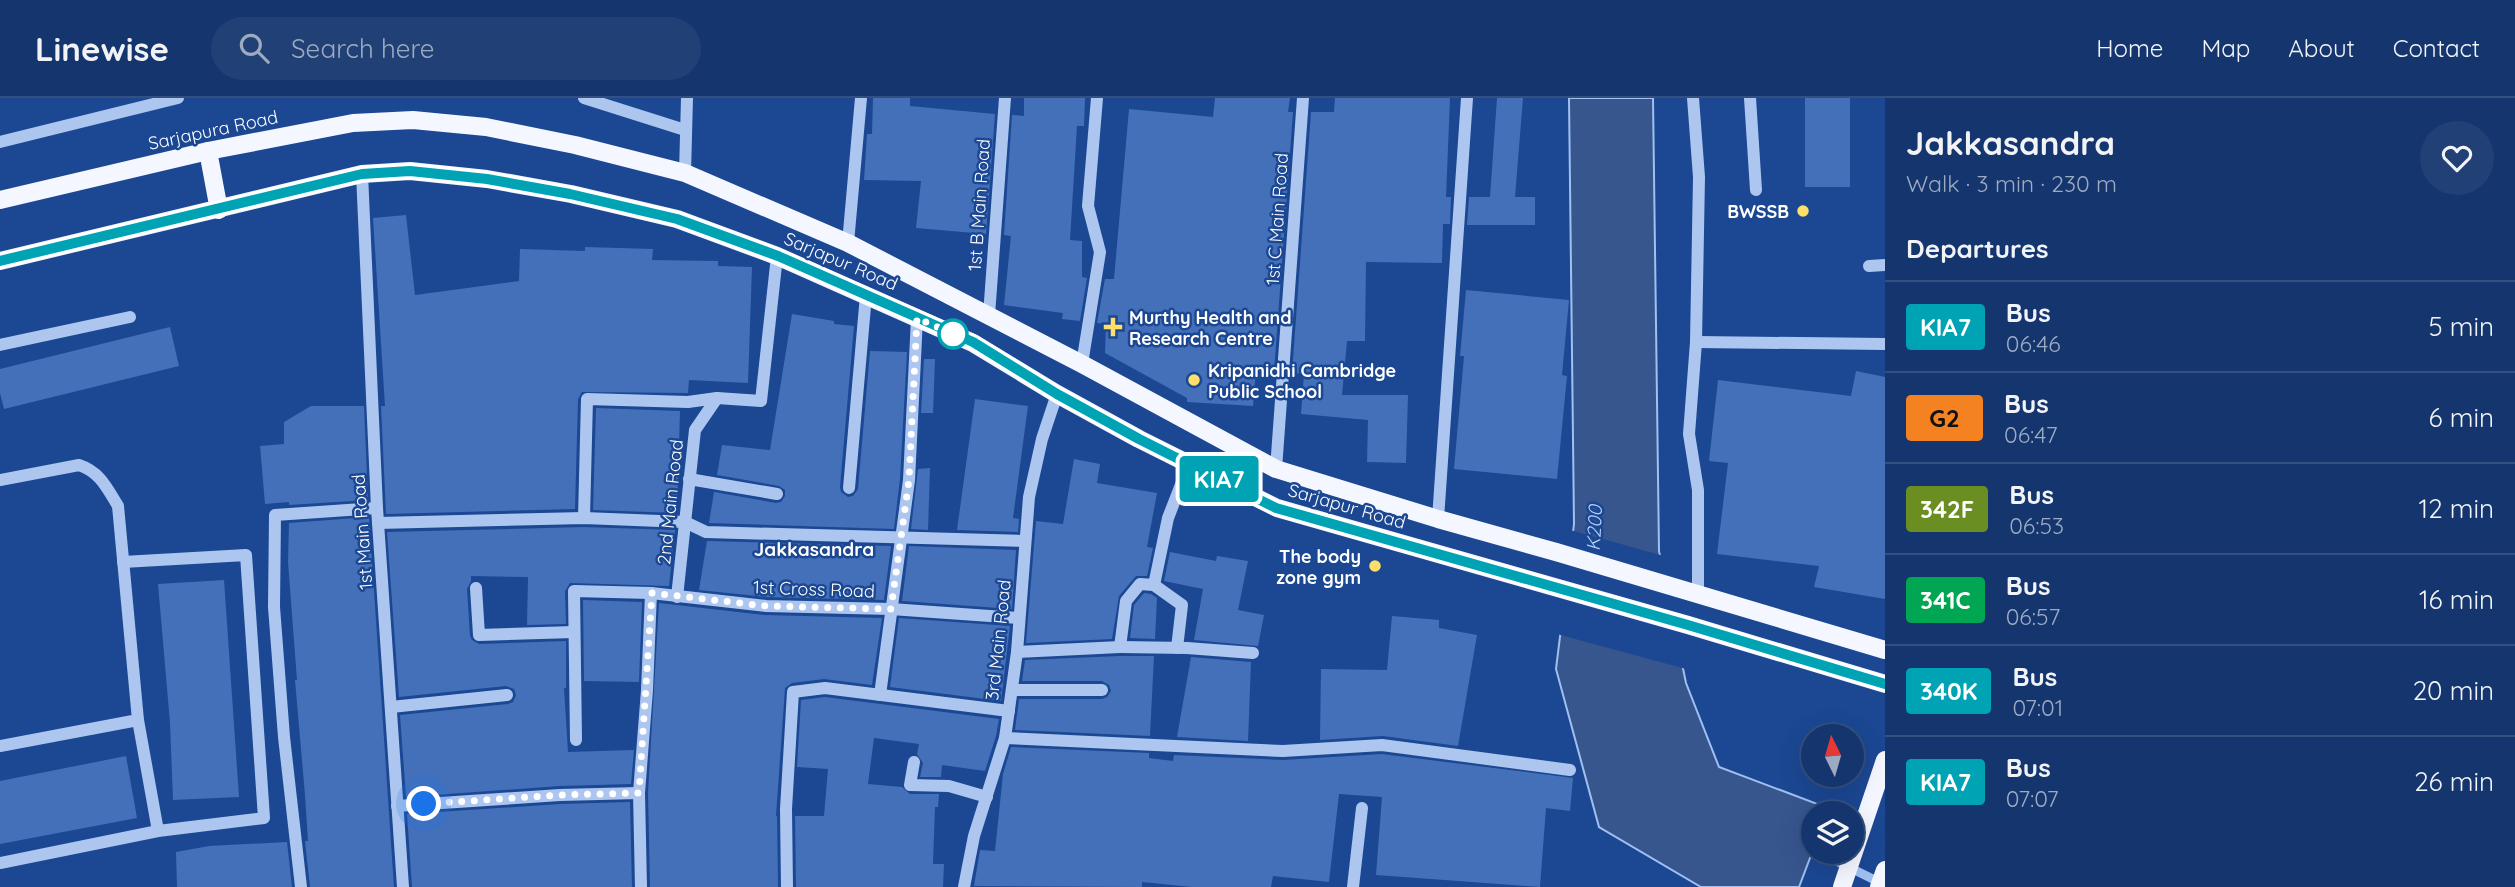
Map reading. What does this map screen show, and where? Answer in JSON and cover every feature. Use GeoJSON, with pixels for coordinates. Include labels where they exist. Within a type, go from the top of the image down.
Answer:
{"type":"FeatureCollection","features":[{"type":"Feature","properties":{"kind":"main road","name":"Sarjapura Road"},"geometry":{"type":"LineString","coordinates":[[0,201],[208,151],[352,123],[413,120],[499,130],[575,145],[685,173]]}},
{"type":"Feature","properties":{"kind":"main road"},"geometry":{"type":"LineString","coordinates":[[208,151],[219,210]]}},
{"type":"Feature","properties":{"kind":"main road","name":"Sarjapur Road"},"geometry":{"type":"LineString","coordinates":[[362,174],[410,171],[487,179],[570,194],[677,219],[778,256],[973,342],[1057,394],[1276,508],[1885,684]]}},
{"type":"Feature","properties":{"kind":"main road","name":"Sarjapur Road"},"geometry":{"type":"LineString","coordinates":[[685,173],[848,243],[1082,364],[1276,469],[1885,650]]}},
{"type":"Feature","properties":{"kind":"main road"},"geometry":{"type":"LineString","coordinates":[[0,261],[362,174]]}},
{"type":"Feature","properties":{"kind":"main road"},"geometry":{"type":"LineString","coordinates":[[1842,887],[1885,760]]}},
{"type":"Feature","properties":{"kind":"main road"},"geometry":{"type":"LineString","coordinates":[[1879,887],[1885,870]]}},
{"type":"Feature","properties":{"kind":"street"},"geometry":{"type":"LineString","coordinates":[[0,142],[178,98]]}},
{"type":"Feature","properties":{"kind":"street"},"geometry":{"type":"LineString","coordinates":[[584,98],[685,130]]}},
{"type":"Feature","properties":{"kind":"street"},"geometry":{"type":"LineString","coordinates":[[685,173],[687,98]]}},
{"type":"Feature","properties":{"kind":"street"},"geometry":{"type":"LineString","coordinates":[[848,243],[861,98]]}},
{"type":"Feature","properties":{"kind":"street","name":"1st B Main Road"},"geometry":{"type":"LineString","coordinates":[[989,315],[1005,98]]}},
{"type":"Feature","properties":{"kind":"street"},"geometry":{"type":"LineString","coordinates":[[1082,364],[1100,252],[1088,206],[1097,98]]}},
{"type":"Feature","properties":{"kind":"street","name":"1st C Main Road"},"geometry":{"type":"LineString","coordinates":[[1276,469],[1303,98]]}},
{"type":"Feature","properties":{"kind":"street"},"geometry":{"type":"LineString","coordinates":[[1438,519],[1467,98]]}},
{"type":"Feature","properties":{"kind":"street"},"geometry":{"type":"LineString","coordinates":[[1691,593],[1698,490],[1689,434],[1696,342],[1699,177],[1693,98]]}},
{"type":"Feature","properties":{"kind":"street"},"geometry":{"type":"LineString","coordinates":[[1750,98],[1756,190]]}},
{"type":"Feature","properties":{"kind":"street","name":"1st Main Road"},"geometry":{"type":"LineString","coordinates":[[362,174],[377,508],[403,887]]}},
{"type":"Feature","properties":{"kind":"street"},"geometry":{"type":"LineString","coordinates":[[583,519],[587,399],[688,402],[717,398],[761,401],[778,256]]}},
{"type":"Feature","properties":{"kind":"street"},"geometry":{"type":"LineString","coordinates":[[1869,265],[1885,265]]}},
{"type":"Feature","properties":{"kind":"street"},"geometry":{"type":"LineString","coordinates":[[849,488],[866,295]]}},
{"type":"Feature","properties":{"kind":"street"},"geometry":{"type":"LineString","coordinates":[[0,345],[130,317]]}},
{"type":"Feature","properties":{"kind":"street"},"geometry":{"type":"LineString","coordinates":[[880,695],[909,480],[917,318]]}},
{"type":"Feature","properties":{"kind":"street"},"geometry":{"type":"LineString","coordinates":[[1696,342],[1885,344]]}},
{"type":"Feature","properties":{"kind":"street","name":"3rd Main Road"},"geometry":{"type":"LineString","coordinates":[[964,887],[974,836],[1005,738],[1017,652],[1029,497],[1042,439],[1057,394]]}},
{"type":"Feature","properties":{"kind":"street","name":"2nd Main Road"},"geometry":{"type":"LineString","coordinates":[[677,597],[695,430],[717,398]]}},
{"type":"Feature","properties":{"kind":"street"},"geometry":{"type":"LineString","coordinates":[[1154,585],[1168,518],[1189,464]]}},
{"type":"Feature","properties":{"kind":"street"},"geometry":{"type":"LineString","coordinates":[[0,480],[79,465],[99,476],[118,506],[138,720],[158,831]]}},
{"type":"Feature","properties":{"kind":"street"},"geometry":{"type":"LineString","coordinates":[[690,479],[777,494]]}},
{"type":"Feature","properties":{"kind":"street"},"geometry":{"type":"LineString","coordinates":[[300,887],[274,607],[275,515],[377,508]]}},
{"type":"Feature","properties":{"kind":"street"},"geometry":{"type":"LineString","coordinates":[[378,523],[583,519],[685,522],[706,532],[1025,541]]}},
{"type":"Feature","properties":{"kind":"street"},"geometry":{"type":"LineString","coordinates":[[0,863],[158,831],[264,818],[246,555],[123,562]]}},
{"type":"Feature","properties":{"kind":"street"},"geometry":{"type":"LineString","coordinates":[[1120,647],[1126,601],[1140,584],[1154,585],[1182,605],[1177,648]]}},
{"type":"Feature","properties":{"kind":"street"},"geometry":{"type":"LineString","coordinates":[[476,588],[479,635],[574,632],[576,740]]}},
{"type":"Feature","properties":{"kind":"street","name":"1st Cross Road"},"geometry":{"type":"LineString","coordinates":[[574,632],[574,592],[652,593],[766,606],[891,609],[1019,618]]}},
{"type":"Feature","properties":{"kind":"street"},"geometry":{"type":"LineString","coordinates":[[641,887],[639,793],[652,593]]}},
{"type":"Feature","properties":{"kind":"street"},"geometry":{"type":"LineString","coordinates":[[1017,652],[1120,647],[1253,653]]}},
{"type":"Feature","properties":{"kind":"street"},"geometry":{"type":"LineString","coordinates":[[787,887],[786,809],[793,692],[825,688],[1009,711]]}},
{"type":"Feature","properties":{"kind":"street"},"geometry":{"type":"LineString","coordinates":[[1012,690],[1102,690]]}},
{"type":"Feature","properties":{"kind":"street"},"geometry":{"type":"LineString","coordinates":[[391,707],[507,695]]}},
{"type":"Feature","properties":{"kind":"street"},"geometry":{"type":"LineString","coordinates":[[0,746],[138,720]]}},
{"type":"Feature","properties":{"kind":"street"},"geometry":{"type":"LineString","coordinates":[[1005,738],[1283,751],[1382,745],[1570,770]]}},
{"type":"Feature","properties":{"kind":"street"},"geometry":{"type":"LineString","coordinates":[[914,762],[910,785],[950,786],[987,797]]}},
{"type":"Feature","properties":{"kind":"street"},"geometry":{"type":"LineString","coordinates":[[397,806],[560,795],[639,793]]}},
{"type":"Feature","properties":{"kind":"street"},"geometry":{"type":"LineString","coordinates":[[1353,887],[1362,808]]}},
{"type":"Feature","properties":{"kind":"water"},"geometry":{"type":"Polygon","coordinates":[[[1569,98],[1653,98],[1659,551],[1686,683],[1719,767],[1809,801],[1801,801],[1801,864],[1808,864],[1799,887],[1701,887],[1599,827],[1556,669],[1574,524],[1569,98]]]}},
{"type":"Feature","properties":{"kind":"pier"},"geometry":{"type":"Polygon","coordinates":[[[1570,530],[1664,556],[1686,669],[1557,634],[1570,530]]]}},
{"type":"Feature","properties":{"kind":"building"},"geometry":{"type":"Polygon","coordinates":[[[873,98],[910,98],[910,106],[995,114],[986,234],[916,228],[921,181],[864,180],[867,134],[872,134],[873,98]]]}},
{"type":"Feature","properties":{"kind":"building"},"geometry":{"type":"Polygon","coordinates":[[[1024,98],[1085,98],[1084,126],[1077,126],[1070,240],[1082,241],[1082,277],[1087,278],[1080,321],[1062,319],[1063,313],[1004,305],[1011,236],[1004,235],[1012,115],[1024,116],[1024,98]]]}},
{"type":"Feature","properties":{"kind":"building"},"geometry":{"type":"Polygon","coordinates":[[[1215,98],[1290,98],[1288,112],[1293,112],[1274,372],[1256,371],[1253,406],[1187,402],[1187,398],[1105,353],[1106,324],[1097,323],[1105,279],[1114,279],[1129,109],[1213,117],[1215,98]]]}},
{"type":"Feature","properties":{"kind":"building"},"geometry":{"type":"Polygon","coordinates":[[[1335,98],[1450,98],[1446,197],[1451,197],[1450,224],[1443,224],[1442,263],[1366,262],[1365,341],[1347,341],[1342,395],[1408,395],[1406,463],[1367,462],[1368,420],[1301,414],[1304,374],[1292,373],[1311,112],[1334,112],[1335,98]]]}},
{"type":"Feature","properties":{"kind":"building"},"geometry":{"type":"Polygon","coordinates":[[[1497,98],[1523,98],[1515,197],[1535,197],[1535,225],[1467,225],[1469,197],[1490,197],[1497,98]]]}},
{"type":"Feature","properties":{"kind":"building"},"geometry":{"type":"Polygon","coordinates":[[[1805,98],[1850,98],[1850,187],[1805,187],[1805,98]]]}},
{"type":"Feature","properties":{"kind":"building"},"geometry":{"type":"Polygon","coordinates":[[[406,215],[415,295],[519,281],[520,249],[653,249],[652,260],[718,261],[718,266],[752,267],[748,383],[689,380],[688,393],[582,392],[578,399],[575,509],[386,514],[381,406],[385,406],[373,218],[406,215]]]}},
{"type":"Feature","properties":{"kind":"building"},"geometry":{"type":"Polygon","coordinates":[[[1466,290],[1569,300],[1562,375],[1567,376],[1557,479],[1454,469],[1464,356],[1460,356],[1466,290]]]}},
{"type":"Feature","properties":{"kind":"building"},"geometry":{"type":"Polygon","coordinates":[[[792,314],[854,326],[840,487],[841,492],[848,497],[853,496],[858,489],[870,351],[907,352],[900,479],[894,529],[709,523],[714,492],[776,503],[781,502],[785,496],[785,490],[779,486],[717,475],[722,445],[770,450],[792,314]]]}},
{"type":"Feature","properties":{"kind":"building"},"geometry":{"type":"Polygon","coordinates":[[[170,327],[179,366],[4,409],[0,393],[0,369],[170,327]]]}},
{"type":"Feature","properties":{"kind":"building"},"geometry":{"type":"Polygon","coordinates":[[[924,359],[935,359],[933,413],[921,413],[924,359]]]}},
{"type":"Feature","properties":{"kind":"building"},"geometry":{"type":"Polygon","coordinates":[[[1856,371],[1885,377],[1885,599],[1814,587],[1819,566],[1717,554],[1728,463],[1709,461],[1718,380],[1851,396],[1856,371]]]}},
{"type":"Feature","properties":{"kind":"building"},"geometry":{"type":"Polygon","coordinates":[[[975,399],[1028,406],[1013,518],[1019,519],[1018,532],[957,530],[975,399]]]}},
{"type":"Feature","properties":{"kind":"building"},"geometry":{"type":"Polygon","coordinates":[[[311,406],[364,406],[368,500],[265,504],[260,446],[284,444],[284,422],[311,406]]]}},
{"type":"Feature","properties":{"kind":"building"},"geometry":{"type":"Polygon","coordinates":[[[596,408],[680,411],[677,513],[593,510],[596,408]]]}},
{"type":"Feature","properties":{"kind":"building"},"geometry":{"type":"Polygon","coordinates":[[[1074,459],[1100,464],[1097,483],[1157,493],[1147,547],[1153,548],[1147,576],[1136,576],[1119,596],[1112,639],[1026,643],[1036,521],[1063,524],[1074,459]]]}},
{"type":"Feature","properties":{"kind":"building"},"geometry":{"type":"Polygon","coordinates":[[[930,468],[928,530],[911,529],[918,469],[930,468]]]}},
{"type":"Feature","properties":{"kind":"building"},"geometry":{"type":"Polygon","coordinates":[[[369,517],[394,887],[310,887],[288,562],[289,523],[369,517]]]}},
{"type":"Feature","properties":{"kind":"building"},"geometry":{"type":"Polygon","coordinates":[[[584,527],[675,530],[669,586],[570,583],[565,591],[566,624],[527,625],[528,577],[471,576],[467,589],[470,636],[479,644],[566,641],[564,688],[568,752],[634,750],[631,784],[406,797],[400,715],[508,704],[513,702],[516,695],[514,689],[506,686],[399,697],[387,532],[584,527]]]}},
{"type":"Feature","properties":{"kind":"building"},"geometry":{"type":"Polygon","coordinates":[[[707,541],[891,546],[884,600],[767,597],[699,590],[707,541]]]}},
{"type":"Feature","properties":{"kind":"building"},"geometry":{"type":"Polygon","coordinates":[[[909,546],[1016,550],[1012,609],[902,601],[909,546]]]}},
{"type":"Feature","properties":{"kind":"building"},"geometry":{"type":"Polygon","coordinates":[[[1170,552],[1216,561],[1217,556],[1248,561],[1238,610],[1264,615],[1258,646],[1194,640],[1203,589],[1164,581],[1170,552]]]}},
{"type":"Feature","properties":{"kind":"building"},"geometry":{"type":"Polygon","coordinates":[[[224,580],[239,797],[173,800],[170,723],[158,584],[224,580]]]}},
{"type":"Feature","properties":{"kind":"building"},"geometry":{"type":"Polygon","coordinates":[[[1144,593],[1157,598],[1155,639],[1130,638],[1134,605],[1144,593]]]}},
{"type":"Feature","properties":{"kind":"building"},"geometry":{"type":"Polygon","coordinates":[[[583,600],[642,602],[639,682],[584,681],[583,600]]]}},
{"type":"Feature","properties":{"kind":"building"},"geometry":{"type":"Polygon","coordinates":[[[659,603],[765,615],[882,618],[872,685],[824,679],[792,683],[785,688],[776,816],[778,887],[650,887],[648,793],[659,603]]]}},
{"type":"Feature","properties":{"kind":"building"},"geometry":{"type":"Polygon","coordinates":[[[1392,616],[1439,620],[1439,628],[1477,635],[1458,746],[1383,736],[1320,740],[1321,669],[1387,670],[1392,616]]]}},
{"type":"Feature","properties":{"kind":"building"},"geometry":{"type":"Polygon","coordinates":[[[899,618],[1010,626],[1001,701],[890,687],[899,618]]]}},
{"type":"Feature","properties":{"kind":"building"},"geometry":{"type":"Polygon","coordinates":[[[1154,656],[1150,736],[1015,730],[1019,699],[1102,699],[1111,691],[1109,685],[1102,681],[1022,681],[1025,660],[1154,656]]]}},
{"type":"Feature","properties":{"kind":"building"},"geometry":{"type":"Polygon","coordinates":[[[1191,657],[1251,662],[1248,741],[1177,737],[1191,657]]]}},
{"type":"Feature","properties":{"kind":"building"},"geometry":{"type":"Polygon","coordinates":[[[825,697],[999,719],[985,771],[942,765],[941,777],[920,777],[923,763],[917,754],[919,744],[874,738],[868,784],[902,787],[910,794],[939,794],[938,807],[935,807],[933,864],[944,864],[943,887],[796,887],[795,816],[824,816],[828,769],[797,767],[801,700],[825,697]]]}},
{"type":"Feature","properties":{"kind":"building"},"geometry":{"type":"Polygon","coordinates":[[[1011,747],[1149,753],[1149,758],[1173,761],[1174,755],[1283,760],[1382,754],[1573,778],[1570,811],[1546,808],[1540,887],[1376,875],[1382,797],[1339,794],[1329,882],[1273,876],[1271,887],[1192,887],[1142,882],[1142,887],[974,886],[980,850],[995,851],[1003,774],[1011,747]]]}},
{"type":"Feature","properties":{"kind":"building"},"geometry":{"type":"Polygon","coordinates":[[[126,756],[137,818],[0,844],[0,781],[126,756]]]}},
{"type":"Feature","properties":{"kind":"building"},"geometry":{"type":"Polygon","coordinates":[[[630,802],[632,887],[412,887],[407,814],[630,802]]]}},
{"type":"Feature","properties":{"kind":"building"},"geometry":{"type":"Polygon","coordinates":[[[287,842],[292,887],[177,887],[176,852],[209,846],[287,842]]]}},
{"type":"Feature","properties":{"kind":"waterway","name":"K200"},"geometry":{"type":"LineString","coordinates":[[1842,864],[1883,884]]}},
{"type":"Feature","properties":{"kind":"bus line","name":"KIA7"},"geometry":{"type":"LineString","coordinates":[[0,261],[362,174],[410,171],[487,179],[570,194],[677,219],[778,256],[973,342],[1057,394],[1139,439],[1276,508],[1885,684]]}},
{"type":"Feature","properties":{"kind":"place","name":"BWSSB"},"geometry":{"type":"Point","coordinates":[1803,211]}},
{"type":"Feature","properties":{"kind":"place","name":"Murthy Health and Research Centre"},"geometry":{"type":"Point","coordinates":[1113,327]}},
{"type":"Feature","properties":{"kind":"place","name":"Kripanidhi Cambridge Public School"},"geometry":{"type":"Point","coordinates":[1194,380]}},
{"type":"Feature","properties":{"kind":"place","name":"The body zone gym"},"geometry":{"type":"Point","coordinates":[1375,566]}},
{"type":"Feature","properties":{"kind":"district","name":"Jakkasandra"},"geometry":{"type":"Point","coordinates":[814,549]}},
{"type":"Feature","properties":{"kind":"route"},"geometry":{"type":"LineString","coordinates":[[424,804],[639,793],[652,593],[766,606],[891,609],[909,480],[917,318],[953,334]]}}]}
